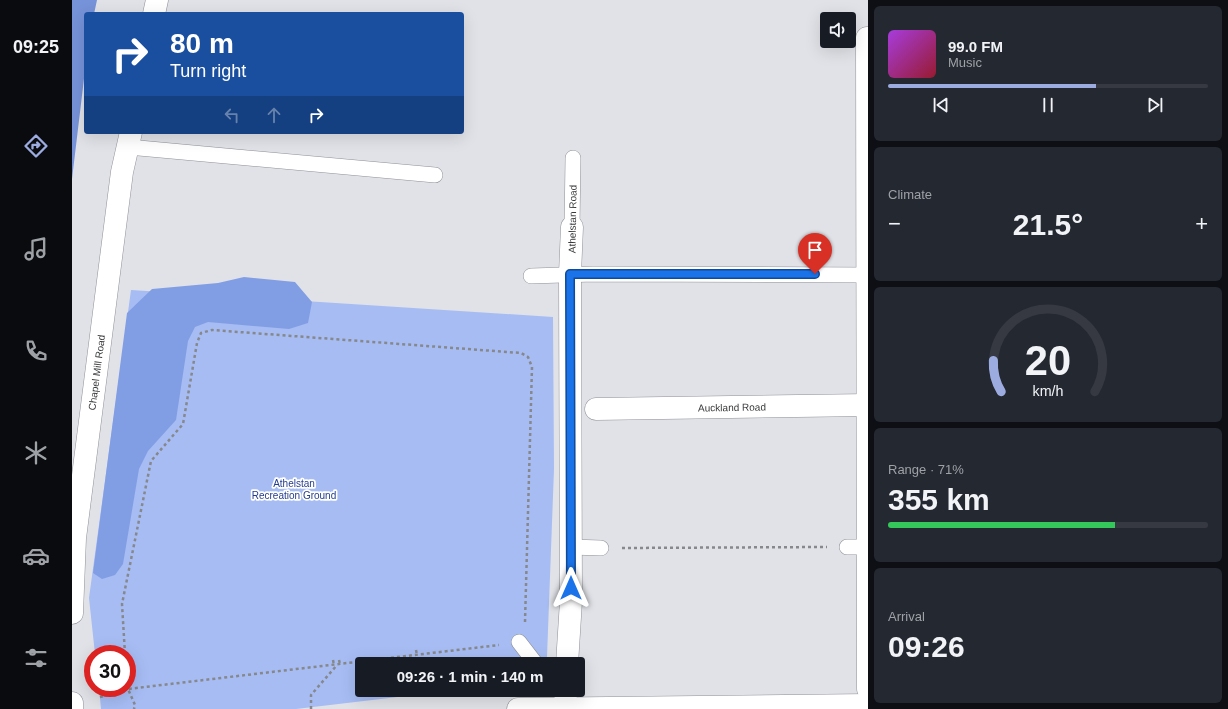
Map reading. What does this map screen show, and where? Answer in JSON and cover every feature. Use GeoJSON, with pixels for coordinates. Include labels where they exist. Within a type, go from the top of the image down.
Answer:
{"type":"FeatureCollection","features":[{"type":"Feature","properties":{"kind":"street"},"geometry":{"type":"LineString","coordinates":[[154,12],[157,0]]}},
{"type":"Feature","properties":{"kind":"street"},"geometry":{"type":"LineString","coordinates":[[867,38],[868,405],[861,547],[868,689]]}},
{"type":"Feature","properties":{"kind":"street","name":"Chapel Mill Road"},"geometry":{"type":"LineString","coordinates":[[72,613],[75,538],[122,172],[129,139]]}},
{"type":"Feature","properties":{"kind":"street","name":"Athelstan Road"},"geometry":{"type":"LineString","coordinates":[[567,657],[571,601],[570,274],[572,227]]}},
{"type":"Feature","properties":{"kind":"street","name":"Auckland Road"},"geometry":{"type":"LineString","coordinates":[[596,409],[868,405]]}},
{"type":"Feature","properties":{"kind":"street"},"geometry":{"type":"LineString","coordinates":[[518,709],[575,704],[868,705],[868,700]]}},
{"type":"Feature","properties":{"kind":"street"},"geometry":{"type":"LineString","coordinates":[[72,703],[72,709]]}},
{"type":"Feature","properties":{"kind":"lane"},"geometry":{"type":"LineString","coordinates":[[129,139],[435,175]]}},
{"type":"Feature","properties":{"kind":"lane","name":"Athelstan Road"},"geometry":{"type":"LineString","coordinates":[[572,227],[573,158]]}},
{"type":"Feature","properties":{"kind":"lane"},"geometry":{"type":"LineString","coordinates":[[531,276],[570,274],[868,275]]}},
{"type":"Feature","properties":{"kind":"lane"},"geometry":{"type":"LineString","coordinates":[[571,547],[601,548]]}},
{"type":"Feature","properties":{"kind":"lane"},"geometry":{"type":"LineString","coordinates":[[519,642],[531,657]]}},
{"type":"Feature","properties":{"kind":"path"},"geometry":{"type":"LineString","coordinates":[[124,645],[122,604],[151,461],[184,424],[197,343],[201,333],[212,330],[521,353],[528,357],[532,367],[525,638],[519,642],[136,688]]}},
{"type":"Feature","properties":{"kind":"path"},"geometry":{"type":"LineString","coordinates":[[601,548],[861,547]]}},
{"type":"Feature","properties":{"kind":"path"},"geometry":{"type":"LineString","coordinates":[[416,650],[417,655]]}},
{"type":"Feature","properties":{"kind":"path"},"geometry":{"type":"LineString","coordinates":[[333,660],[337,664]]}},
{"type":"Feature","properties":{"kind":"path"},"geometry":{"type":"LineString","coordinates":[[311,709],[311,695],[339,660]]}},
{"type":"Feature","properties":{"kind":"path"},"geometry":{"type":"LineString","coordinates":[[132,697],[135,705],[134,709]]}},
{"type":"Feature","properties":{"kind":"green space","name":"Athelstan Recreation Ground"},"geometry":{"type":"Polygon","coordinates":[[[131,290],[553,317],[554,469],[547,657],[355,657],[355,697],[398,697],[296,709],[101,709],[100,697],[136,697],[136,645],[94,645],[89,598],[131,290]]]}},
{"type":"Feature","properties":{"kind":"shaded area"},"geometry":{"type":"Polygon","coordinates":[[[72,0],[97,0],[94,12],[84,12],[84,79],[72,179],[72,0]]]}},
{"type":"Feature","properties":{"kind":"shaded area"},"geometry":{"type":"Polygon","coordinates":[[[244,277],[295,282],[312,302],[308,323],[289,329],[208,322],[195,327],[188,341],[176,420],[148,451],[139,469],[123,564],[115,575],[102,579],[93,573],[127,313],[152,289],[218,283],[244,277]]]}},
{"type":"Feature","properties":{"kind":"route"},"geometry":{"type":"LineString","coordinates":[[571,588],[570,274],[815,274]]}}]}
